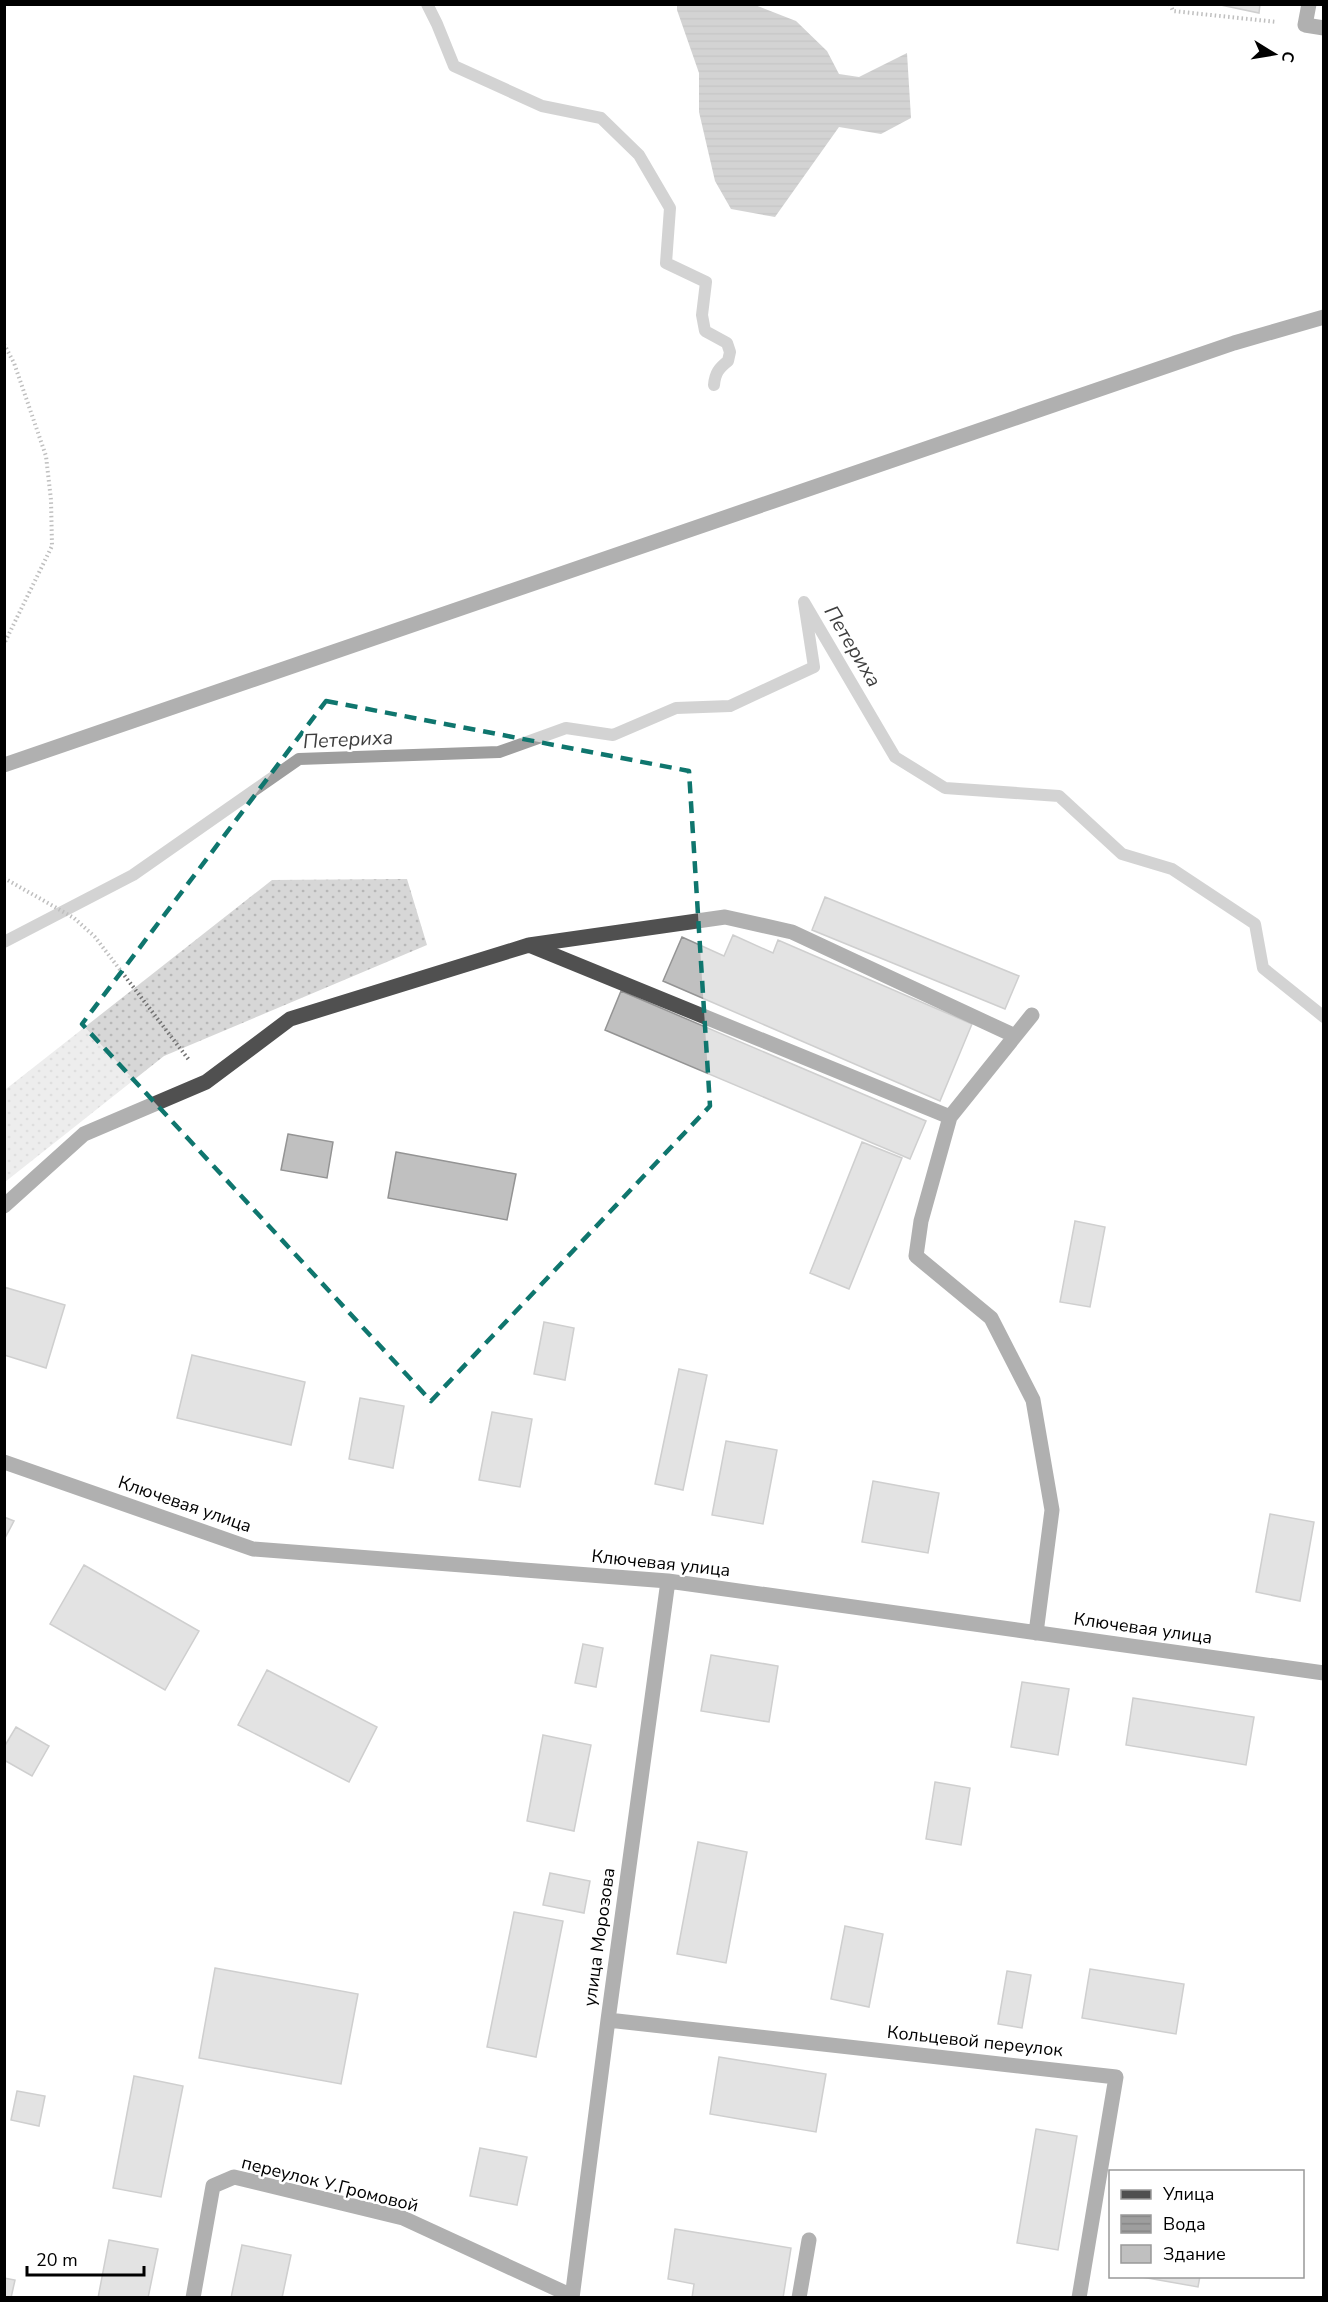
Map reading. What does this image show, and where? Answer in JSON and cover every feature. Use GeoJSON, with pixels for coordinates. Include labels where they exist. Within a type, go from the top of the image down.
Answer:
{"type":"FeatureCollection","features":[{"type":"Feature","properties":{"kind":"street"},"geometry":{"type":"LineString","coordinates":[[1309,4],[1305,25],[1323,28]]}},
{"type":"Feature","properties":{"kind":"street"},"geometry":{"type":"LineString","coordinates":[[4,765],[1234,343],[1323,317]]}},
{"type":"Feature","properties":{"kind":"street"},"geometry":{"type":"LineString","coordinates":[[4,1206],[84,1134],[206,1082],[290,1018],[529,945],[725,917],[792,932],[1015,1036]]}},
{"type":"Feature","properties":{"kind":"street"},"geometry":{"type":"LineString","coordinates":[[529,945],[950,1117]]}},
{"type":"Feature","properties":{"kind":"street"},"geometry":{"type":"LineString","coordinates":[[1032,1015],[950,1117],[921,1221],[916,1256],[991,1318],[1033,1400],[1052,1510],[1036,1633]]}},
{"type":"Feature","properties":{"kind":"street","name":"Ключевая улица"},"geometry":{"type":"LineString","coordinates":[[4,1462],[253,1549],[668,1581],[1323,1673]]}},
{"type":"Feature","properties":{"kind":"street","name":"улица Морозова"},"geometry":{"type":"LineString","coordinates":[[572,2297],[668,1581]]}},
{"type":"Feature","properties":{"kind":"street","name":"Кольцевой переулок"},"geometry":{"type":"LineString","coordinates":[[608,2020],[1116,2077],[1079,2298]]}},
{"type":"Feature","properties":{"kind":"street","name":"переулок У.Громовой"},"geometry":{"type":"LineString","coordinates":[[193,2298],[213,2186],[234,2177],[403,2218],[572,2297]]}},
{"type":"Feature","properties":{"kind":"street"},"geometry":{"type":"LineString","coordinates":[[799,2298],[809,2240]]}},
{"type":"Feature","properties":{"kind":"path"},"geometry":{"type":"LineString","coordinates":[[1170,4],[1173,11],[1305,25]]}},
{"type":"Feature","properties":{"kind":"path"},"geometry":{"type":"LineString","coordinates":[[4,344],[14,363],[46,456],[51,501],[52,546],[4,645]]}},
{"type":"Feature","properties":{"kind":"path"},"geometry":{"type":"LineString","coordinates":[[4,879],[74,918],[95,937],[206,1082]]}},
{"type":"Feature","properties":{"kind":"highlighted area"},"geometry":{"type":"Polygon","coordinates":[[[326,701],[689,771],[710,1106],[431,1401],[82,1024],[326,701]]]}},
{"type":"Feature","properties":{"kind":"shaded area"},"geometry":{"type":"Polygon","coordinates":[[[407,879],[427,945],[164,1056],[5,1182],[5,1088],[272,880],[407,879]]]}},
{"type":"Feature","properties":{"kind":"water"},"geometry":{"type":"Polygon","coordinates":[[[677,5],[755,5],[796,21],[827,51],[839,74],[859,77],[907,53],[911,118],[881,134],[839,127],[775,217],[731,209],[715,181],[699,112],[699,73],[677,5]]]}},
{"type":"Feature","properties":{"kind":"building"},"geometry":{"type":"Polygon","coordinates":[[[1216,4],[1260,4],[1259,13],[1216,4]]]}},
{"type":"Feature","properties":{"kind":"building"},"geometry":{"type":"Polygon","coordinates":[[[825,897],[1019,976],[1005,1009],[812,930],[825,897]]]}},
{"type":"Feature","properties":{"kind":"building"},"geometry":{"type":"Polygon","coordinates":[[[733,935],[773,953],[778,940],[972,1024],[940,1101],[663,981],[682,937],[724,956],[733,935]]]}},
{"type":"Feature","properties":{"kind":"building"},"geometry":{"type":"Polygon","coordinates":[[[621,991],[926,1121],[910,1159],[605,1030],[621,991]]]}},
{"type":"Feature","properties":{"kind":"building"},"geometry":{"type":"Polygon","coordinates":[[[288,1134],[333,1142],[327,1178],[281,1170],[288,1134]]]}},
{"type":"Feature","properties":{"kind":"building"},"geometry":{"type":"Polygon","coordinates":[[[862,1142],[902,1158],[849,1289],[810,1273],[862,1142]]]}},
{"type":"Feature","properties":{"kind":"building"},"geometry":{"type":"Polygon","coordinates":[[[396,1152],[516,1174],[507,1220],[388,1198],[396,1152]]]}},
{"type":"Feature","properties":{"kind":"building"},"geometry":{"type":"Polygon","coordinates":[[[1075,1221],[1105,1227],[1090,1307],[1060,1302],[1075,1221]]]}},
{"type":"Feature","properties":{"kind":"building"},"geometry":{"type":"Polygon","coordinates":[[[4,1287],[65,1305],[46,1368],[4,1355],[4,1287]]]}},
{"type":"Feature","properties":{"kind":"building"},"geometry":{"type":"Polygon","coordinates":[[[544,1322],[574,1328],[565,1380],[534,1374],[544,1322]]]}},
{"type":"Feature","properties":{"kind":"building"},"geometry":{"type":"Polygon","coordinates":[[[192,1355],[305,1382],[291,1445],[177,1418],[192,1355]]]}},
{"type":"Feature","properties":{"kind":"building"},"geometry":{"type":"Polygon","coordinates":[[[679,1369],[707,1375],[683,1490],[655,1484],[679,1369]]]}},
{"type":"Feature","properties":{"kind":"building"},"geometry":{"type":"Polygon","coordinates":[[[360,1398],[404,1406],[393,1468],[349,1459],[360,1398]]]}},
{"type":"Feature","properties":{"kind":"building"},"geometry":{"type":"Polygon","coordinates":[[[492,1412],[532,1419],[520,1487],[479,1480],[492,1412]]]}},
{"type":"Feature","properties":{"kind":"building"},"geometry":{"type":"Polygon","coordinates":[[[726,1441],[777,1450],[763,1524],[712,1515],[726,1441]]]}},
{"type":"Feature","properties":{"kind":"building"},"geometry":{"type":"Polygon","coordinates":[[[873,1481],[939,1493],[928,1553],[862,1542],[873,1481]]]}},
{"type":"Feature","properties":{"kind":"building"},"geometry":{"type":"Polygon","coordinates":[[[1270,1514],[1314,1522],[1300,1601],[1256,1592],[1270,1514]]]}},
{"type":"Feature","properties":{"kind":"building"},"geometry":{"type":"Polygon","coordinates":[[[4,1517],[14,1521],[4,1540],[4,1517]]]}},
{"type":"Feature","properties":{"kind":"building"},"geometry":{"type":"Polygon","coordinates":[[[84,1565],[199,1631],[165,1690],[50,1624],[84,1565]]]}},
{"type":"Feature","properties":{"kind":"building"},"geometry":{"type":"Polygon","coordinates":[[[583,1644],[603,1648],[596,1687],[575,1683],[583,1644]]]}},
{"type":"Feature","properties":{"kind":"building"},"geometry":{"type":"Polygon","coordinates":[[[711,1655],[778,1666],[769,1722],[701,1711],[711,1655]]]}},
{"type":"Feature","properties":{"kind":"building"},"geometry":{"type":"Polygon","coordinates":[[[267,1670],[377,1727],[349,1782],[238,1725],[267,1670]]]}},
{"type":"Feature","properties":{"kind":"building"},"geometry":{"type":"Polygon","coordinates":[[[1022,1682],[1069,1689],[1058,1755],[1011,1747],[1022,1682]]]}},
{"type":"Feature","properties":{"kind":"building"},"geometry":{"type":"Polygon","coordinates":[[[1133,1698],[1254,1717],[1246,1765],[1126,1745],[1133,1698]]]}},
{"type":"Feature","properties":{"kind":"building"},"geometry":{"type":"Polygon","coordinates":[[[16,1727],[49,1746],[32,1776],[4,1760],[4,1747],[16,1727]]]}},
{"type":"Feature","properties":{"kind":"building"},"geometry":{"type":"Polygon","coordinates":[[[543,1735],[591,1745],[574,1831],[527,1821],[543,1735]]]}},
{"type":"Feature","properties":{"kind":"building"},"geometry":{"type":"Polygon","coordinates":[[[935,1782],[970,1788],[961,1845],[926,1839],[935,1782]]]}},
{"type":"Feature","properties":{"kind":"building"},"geometry":{"type":"Polygon","coordinates":[[[698,1842],[747,1852],[726,1963],[677,1954],[698,1842]]]}},
{"type":"Feature","properties":{"kind":"building"},"geometry":{"type":"Polygon","coordinates":[[[550,1873],[590,1881],[584,1913],[543,1905],[550,1873]]]}},
{"type":"Feature","properties":{"kind":"building"},"geometry":{"type":"Polygon","coordinates":[[[514,1912],[563,1921],[536,2057],[487,2047],[514,1912]]]}},
{"type":"Feature","properties":{"kind":"building"},"geometry":{"type":"Polygon","coordinates":[[[845,1926],[883,1934],[869,2007],[831,1999],[845,1926]]]}},
{"type":"Feature","properties":{"kind":"building"},"geometry":{"type":"Polygon","coordinates":[[[215,1968],[358,1994],[341,2084],[199,2058],[215,1968]]]}},
{"type":"Feature","properties":{"kind":"building"},"geometry":{"type":"Polygon","coordinates":[[[1090,1969],[1184,1984],[1176,2034],[1082,2018],[1090,1969]]]}},
{"type":"Feature","properties":{"kind":"building"},"geometry":{"type":"Polygon","coordinates":[[[1007,1971],[1031,1975],[1022,2028],[998,2024],[1007,1971]]]}},
{"type":"Feature","properties":{"kind":"building"},"geometry":{"type":"Polygon","coordinates":[[[719,2057],[826,2074],[816,2132],[710,2114],[719,2057]]]}},
{"type":"Feature","properties":{"kind":"building"},"geometry":{"type":"Polygon","coordinates":[[[134,2076],[183,2086],[161,2197],[113,2188],[134,2076]]]}},
{"type":"Feature","properties":{"kind":"building"},"geometry":{"type":"Polygon","coordinates":[[[17,2091],[45,2096],[39,2126],[11,2120],[17,2091]]]}},
{"type":"Feature","properties":{"kind":"building"},"geometry":{"type":"Polygon","coordinates":[[[1036,2129],[1077,2136],[1058,2250],[1017,2243],[1036,2129]]]}},
{"type":"Feature","properties":{"kind":"building"},"geometry":{"type":"Polygon","coordinates":[[[480,2148],[527,2157],[517,2205],[470,2196],[480,2148]]]}},
{"type":"Feature","properties":{"kind":"building"},"geometry":{"type":"Polygon","coordinates":[[[675,2229],[791,2248],[783,2298],[692,2298],[694,2284],[668,2279],[675,2229]]]}},
{"type":"Feature","properties":{"kind":"building"},"geometry":{"type":"Polygon","coordinates":[[[109,2240],[158,2249],[148,2298],[98,2298],[109,2240]]]}},
{"type":"Feature","properties":{"kind":"building"},"geometry":{"type":"Polygon","coordinates":[[[242,2245],[291,2255],[282,2298],[231,2298],[242,2245]]]}},
{"type":"Feature","properties":{"kind":"building"},"geometry":{"type":"Polygon","coordinates":[[[4,2278],[15,2280],[11,2298],[4,2298],[4,2278]]]}},
{"type":"Feature","properties":{"kind":"building"},"geometry":{"type":"Polygon","coordinates":[[[1147,2278],[1200,2278],[1198,2287],[1147,2278]]]}},
{"type":"Feature","properties":{"kind":"waterway"},"geometry":{"type":"LineString","coordinates":[[427,4],[454,66],[542,106],[601,118],[639,155],[670,208],[666,263],[706,282],[702,315],[705,331],[727,343],[730,352],[728,361],[716,374],[714,385]]}},
{"type":"Feature","properties":{"kind":"waterway","name":"Петериха"},"geometry":{"type":"LineString","coordinates":[[4,942],[133,875],[299,759],[499,752],[566,728],[613,735],[676,708],[730,706],[814,667],[804,602],[895,757],[945,788],[1059,796],[1122,854],[1172,869],[1255,924],[1263,968],[1324,1017]]}}]}
